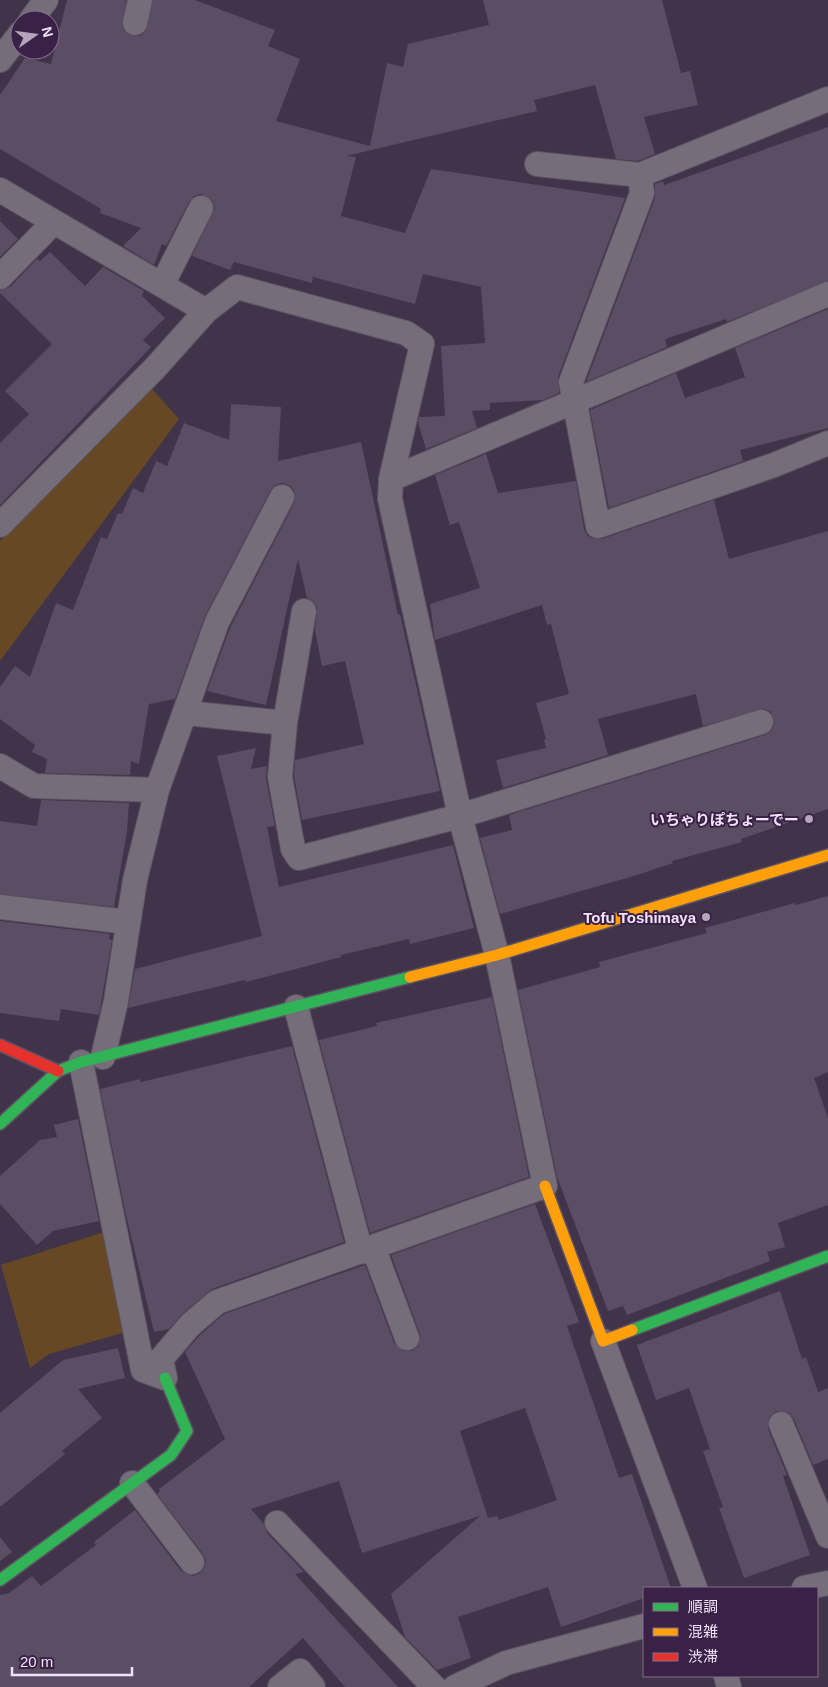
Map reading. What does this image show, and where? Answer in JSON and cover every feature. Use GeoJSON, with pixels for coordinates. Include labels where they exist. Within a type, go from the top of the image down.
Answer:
{"type":"FeatureCollection","features":[{"type":"Feature","properties":{"kind":"street"},"geometry":{"type":"LineString","coordinates":[[0,1124],[58,1071],[92,1060],[498,954],[828,854]]}},
{"type":"Feature","properties":{"kind":"street"},"geometry":{"type":"LineString","coordinates":[[0,1045],[15,1050],[58,1071]]}},
{"type":"Feature","properties":{"kind":"street"},"geometry":{"type":"LineString","coordinates":[[545,1186],[603,1341],[828,1256]]}},
{"type":"Feature","properties":{"kind":"street"},"geometry":{"type":"LineString","coordinates":[[0,1580],[171,1455],[187,1431],[165,1378]]}},
{"type":"Feature","properties":{"kind":"lane"},"geometry":{"type":"LineString","coordinates":[[135,23],[140,0]]}},
{"type":"Feature","properties":{"kind":"lane"},"geometry":{"type":"LineString","coordinates":[[0,60],[10,47]]}},
{"type":"Feature","properties":{"kind":"lane"},"geometry":{"type":"LineString","coordinates":[[537,164],[640,175],[828,99]]}},
{"type":"Feature","properties":{"kind":"lane"},"geometry":{"type":"LineString","coordinates":[[640,175],[642,193],[571,382],[573,401],[598,526],[828,443]]}},
{"type":"Feature","properties":{"kind":"lane"},"geometry":{"type":"LineString","coordinates":[[0,190],[53,223],[206,311]]}},
{"type":"Feature","properties":{"kind":"lane"},"geometry":{"type":"LineString","coordinates":[[162,285],[201,208]]}},
{"type":"Feature","properties":{"kind":"lane"},"geometry":{"type":"LineString","coordinates":[[0,277],[53,223]]}},
{"type":"Feature","properties":{"kind":"lane"},"geometry":{"type":"LineString","coordinates":[[0,525],[155,368],[206,311],[237,287],[406,333],[422,344],[391,479],[390,499],[460,816],[498,954],[545,1186],[217,1302],[190,1325],[160,1359],[165,1378]]}},
{"type":"Feature","properties":{"kind":"lane"},"geometry":{"type":"LineString","coordinates":[[391,479],[828,294]]}},
{"type":"Feature","properties":{"kind":"lane"},"geometry":{"type":"LineString","coordinates":[[165,1378],[144,1370],[92,1060],[116,1000],[135,880],[157,790],[217,622],[282,497]]}},
{"type":"Feature","properties":{"kind":"lane"},"geometry":{"type":"LineString","coordinates":[[304,611],[285,723],[280,777],[293,849],[299,858],[460,816],[761,722]]}},
{"type":"Feature","properties":{"kind":"lane"},"geometry":{"type":"LineString","coordinates":[[186,713],[285,723]]}},
{"type":"Feature","properties":{"kind":"lane"},"geometry":{"type":"LineString","coordinates":[[0,766],[34,786],[157,790]]}},
{"type":"Feature","properties":{"kind":"lane"},"geometry":{"type":"LineString","coordinates":[[0,907],[128,922]]}},
{"type":"Feature","properties":{"kind":"lane"},"geometry":{"type":"LineString","coordinates":[[296,1008],[367,1249],[407,1338]]}},
{"type":"Feature","properties":{"kind":"lane"},"geometry":{"type":"LineString","coordinates":[[603,1341],[695,1587]]}},
{"type":"Feature","properties":{"kind":"lane"},"geometry":{"type":"LineString","coordinates":[[781,1424],[828,1536]]}},
{"type":"Feature","properties":{"kind":"lane"},"geometry":{"type":"LineString","coordinates":[[132,1483],[192,1562]]}},
{"type":"Feature","properties":{"kind":"lane"},"geometry":{"type":"LineString","coordinates":[[277,1523],[434,1687]]}},
{"type":"Feature","properties":{"kind":"lane"},"geometry":{"type":"LineString","coordinates":[[809,1587],[828,1583]]}},
{"type":"Feature","properties":{"kind":"lane"},"geometry":{"type":"LineString","coordinates":[[455,1687],[506,1663],[643,1626]]}},
{"type":"Feature","properties":{"kind":"lane"},"geometry":{"type":"LineString","coordinates":[[280,1687],[300,1671],[313,1687]]}},
{"type":"Feature","properties":{"kind":"shaded area"},"geometry":{"type":"Polygon","coordinates":[[[152,389],[179,419],[0,661],[0,541],[152,389]]]}},
{"type":"Feature","properties":{"kind":"shaded area"},"geometry":{"type":"Polygon","coordinates":[[[104,1232],[129,1331],[49,1354],[30,1368],[1,1265],[104,1232]]]}},
{"type":"Feature","properties":{"kind":"building"},"geometry":{"type":"Polygon","coordinates":[[[67,0],[126,0],[122,27],[126,33],[140,36],[145,32],[153,0],[195,0],[275,30],[268,46],[300,59],[276,121],[370,146],[387,63],[403,67],[408,44],[489,25],[483,0],[662,0],[681,73],[690,71],[698,105],[644,117],[655,154],[638,161],[616,159],[595,85],[534,100],[537,111],[346,156],[356,157],[341,216],[405,233],[431,169],[625,198],[558,377],[559,393],[543,400],[490,403],[490,410],[472,411],[477,428],[426,449],[418,422],[419,417],[445,416],[441,346],[485,343],[481,287],[423,274],[415,304],[313,277],[312,283],[234,262],[230,270],[192,256],[215,208],[212,200],[201,194],[194,196],[189,202],[166,246],[162,244],[154,265],[123,246],[141,228],[100,213],[101,209],[0,149],[0,95],[24,60],[51,64],[52,60],[60,60],[60,28],[67,0]]]}},
{"type":"Feature","properties":{"kind":"building"},"geometry":{"type":"Polygon","coordinates":[[[828,127],[828,281],[727,322],[726,319],[665,339],[667,347],[586,382],[655,198],[655,184],[663,181],[664,185],[828,127]]]}},
{"type":"Feature","properties":{"kind":"building"},"geometry":{"type":"Polygon","coordinates":[[[0,221],[18,239],[0,257],[0,221]]]}},
{"type":"Feature","properties":{"kind":"building"},"geometry":{"type":"Polygon","coordinates":[[[50,252],[85,286],[103,267],[144,291],[142,296],[165,318],[143,340],[151,347],[0,505],[0,443],[29,414],[5,391],[52,344],[0,293],[0,290],[10,287],[37,259],[40,261],[50,252]]]}},
{"type":"Feature","properties":{"kind":"building"},"geometry":{"type":"Polygon","coordinates":[[[828,309],[828,428],[740,450],[743,461],[609,508],[590,410],[676,373],[685,398],[745,377],[735,348],[828,309]]]}},
{"type":"Feature","properties":{"kind":"building"},"geometry":{"type":"Polygon","coordinates":[[[231,404],[281,407],[278,461],[361,442],[398,615],[400,614],[440,791],[302,820],[294,776],[295,760],[364,744],[345,661],[322,666],[315,631],[317,607],[313,601],[307,598],[298,559],[266,705],[207,691],[230,628],[294,503],[294,490],[289,485],[282,483],[275,485],[270,491],[205,616],[175,699],[149,704],[139,764],[131,761],[130,775],[45,773],[47,759],[32,752],[35,745],[0,719],[0,687],[15,666],[30,677],[56,603],[73,610],[101,537],[107,539],[118,513],[122,514],[133,488],[143,493],[156,461],[167,466],[184,423],[229,440],[231,404]]]}},
{"type":"Feature","properties":{"kind":"building"},"geometry":{"type":"Polygon","coordinates":[[[486,454],[498,493],[576,481],[584,529],[588,536],[595,539],[602,539],[714,500],[729,559],[828,531],[828,809],[741,839],[742,842],[672,861],[673,863],[634,876],[500,914],[480,838],[512,830],[509,815],[765,735],[771,731],[774,725],[771,712],[764,709],[703,726],[696,694],[598,719],[608,755],[503,788],[496,760],[546,748],[544,740],[546,739],[536,703],[569,694],[551,624],[547,625],[542,605],[435,640],[430,604],[480,588],[459,522],[450,525],[435,475],[486,454]]]}},
{"type":"Feature","properties":{"kind":"building"},"geometry":{"type":"Polygon","coordinates":[[[256,748],[251,769],[267,766],[266,779],[275,826],[267,827],[279,887],[453,845],[474,928],[410,944],[409,939],[341,955],[341,957],[246,982],[245,980],[128,1008],[135,969],[262,936],[217,756],[256,748]]]}},
{"type":"Feature","properties":{"kind":"building"},"geometry":{"type":"Polygon","coordinates":[[[41,800],[129,803],[127,831],[114,907],[0,894],[0,821],[37,826],[41,800]]]}},
{"type":"Feature","properties":{"kind":"building"},"geometry":{"type":"Polygon","coordinates":[[[828,896],[828,1072],[814,1078],[828,1118],[828,1205],[778,1223],[785,1247],[767,1252],[770,1261],[627,1315],[623,1306],[608,1311],[557,1177],[518,990],[600,967],[599,962],[707,933],[705,928],[795,903],[796,905],[828,896]]]}},
{"type":"Feature","properties":{"kind":"building"},"geometry":{"type":"Polygon","coordinates":[[[0,921],[110,934],[109,939],[112,940],[99,1015],[61,1009],[59,1021],[0,1013],[0,921]]]}},
{"type":"Feature","properties":{"kind":"building"},"geometry":{"type":"Polygon","coordinates":[[[492,997],[529,1177],[370,1233],[319,1040],[377,1026],[376,1023],[492,997]]]}},
{"type":"Feature","properties":{"kind":"building"},"geometry":{"type":"Polygon","coordinates":[[[292,1046],[344,1242],[212,1289],[181,1315],[169,1329],[154,1332],[126,1215],[100,1089],[140,1079],[141,1082],[292,1046]]]}},
{"type":"Feature","properties":{"kind":"building"},"geometry":{"type":"Polygon","coordinates":[[[78,1119],[99,1221],[53,1231],[37,1245],[0,1204],[0,1176],[40,1140],[57,1137],[54,1125],[78,1119]]]}},
{"type":"Feature","properties":{"kind":"building"},"geometry":{"type":"Polygon","coordinates":[[[535,1204],[579,1322],[567,1326],[619,1478],[632,1474],[671,1587],[643,1587],[643,1598],[561,1627],[548,1587],[458,1617],[471,1658],[437,1670],[405,1637],[391,1594],[480,1516],[362,1553],[339,1481],[251,1509],[264,1524],[267,1533],[304,1572],[295,1574],[398,1687],[345,1687],[303,1638],[249,1687],[0,1687],[0,1595],[9,1593],[32,1576],[41,1586],[96,1545],[94,1542],[135,1510],[181,1571],[193,1576],[200,1573],[204,1568],[206,1561],[203,1554],[157,1494],[160,1491],[159,1489],[225,1439],[185,1352],[200,1335],[224,1314],[365,1265],[394,1343],[404,1351],[412,1351],[418,1346],[420,1334],[391,1255],[535,1204]],[[525,1408],[460,1431],[488,1518],[497,1516],[499,1520],[557,1500],[525,1408]]]}},
{"type":"Feature","properties":{"kind":"building"},"geometry":{"type":"Polygon","coordinates":[[[780,1291],[802,1359],[806,1357],[818,1392],[828,1388],[828,1459],[813,1465],[794,1419],[789,1413],[776,1411],[770,1416],[768,1429],[787,1475],[783,1476],[810,1555],[744,1578],[719,1508],[723,1507],[703,1451],[710,1449],[689,1388],[656,1400],[637,1345],[780,1291]]]}},
{"type":"Feature","properties":{"kind":"building"},"geometry":{"type":"Polygon","coordinates":[[[118,1348],[125,1378],[78,1389],[102,1418],[62,1451],[65,1454],[0,1507],[0,1413],[63,1360],[118,1348]]]}},
{"type":"Feature","properties":{"kind":"building"},"geometry":{"type":"Polygon","coordinates":[[[0,1537],[12,1552],[0,1561],[0,1537]]]}},
{"type":"Feature","properties":{"kind":"traffic: fast"},"geometry":{"type":"LineString","coordinates":[[0,1124],[58,1071],[81,1062],[410,977]]}},
{"type":"Feature","properties":{"kind":"traffic: fast"},"geometry":{"type":"LineString","coordinates":[[632,1330],[828,1256]]}},
{"type":"Feature","properties":{"kind":"traffic: fast"},"geometry":{"type":"LineString","coordinates":[[0,1580],[171,1455],[187,1431],[165,1378]]}},
{"type":"Feature","properties":{"kind":"traffic: slow"},"geometry":{"type":"LineString","coordinates":[[410,977],[497,955],[828,855]]}},
{"type":"Feature","properties":{"kind":"traffic: slow"},"geometry":{"type":"LineString","coordinates":[[545,1186],[603,1341],[632,1330]]}},
{"type":"Feature","properties":{"kind":"traffic: jam"},"geometry":{"type":"LineString","coordinates":[[0,1045],[58,1071]]}},
{"type":"Feature","properties":{"kind":"place","name":"いちゃりぽちょーでー"},"geometry":{"type":"Point","coordinates":[809,819]}},
{"type":"Feature","properties":{"kind":"place","name":"Tofu Toshimaya"},"geometry":{"type":"Point","coordinates":[706,917]}}]}
